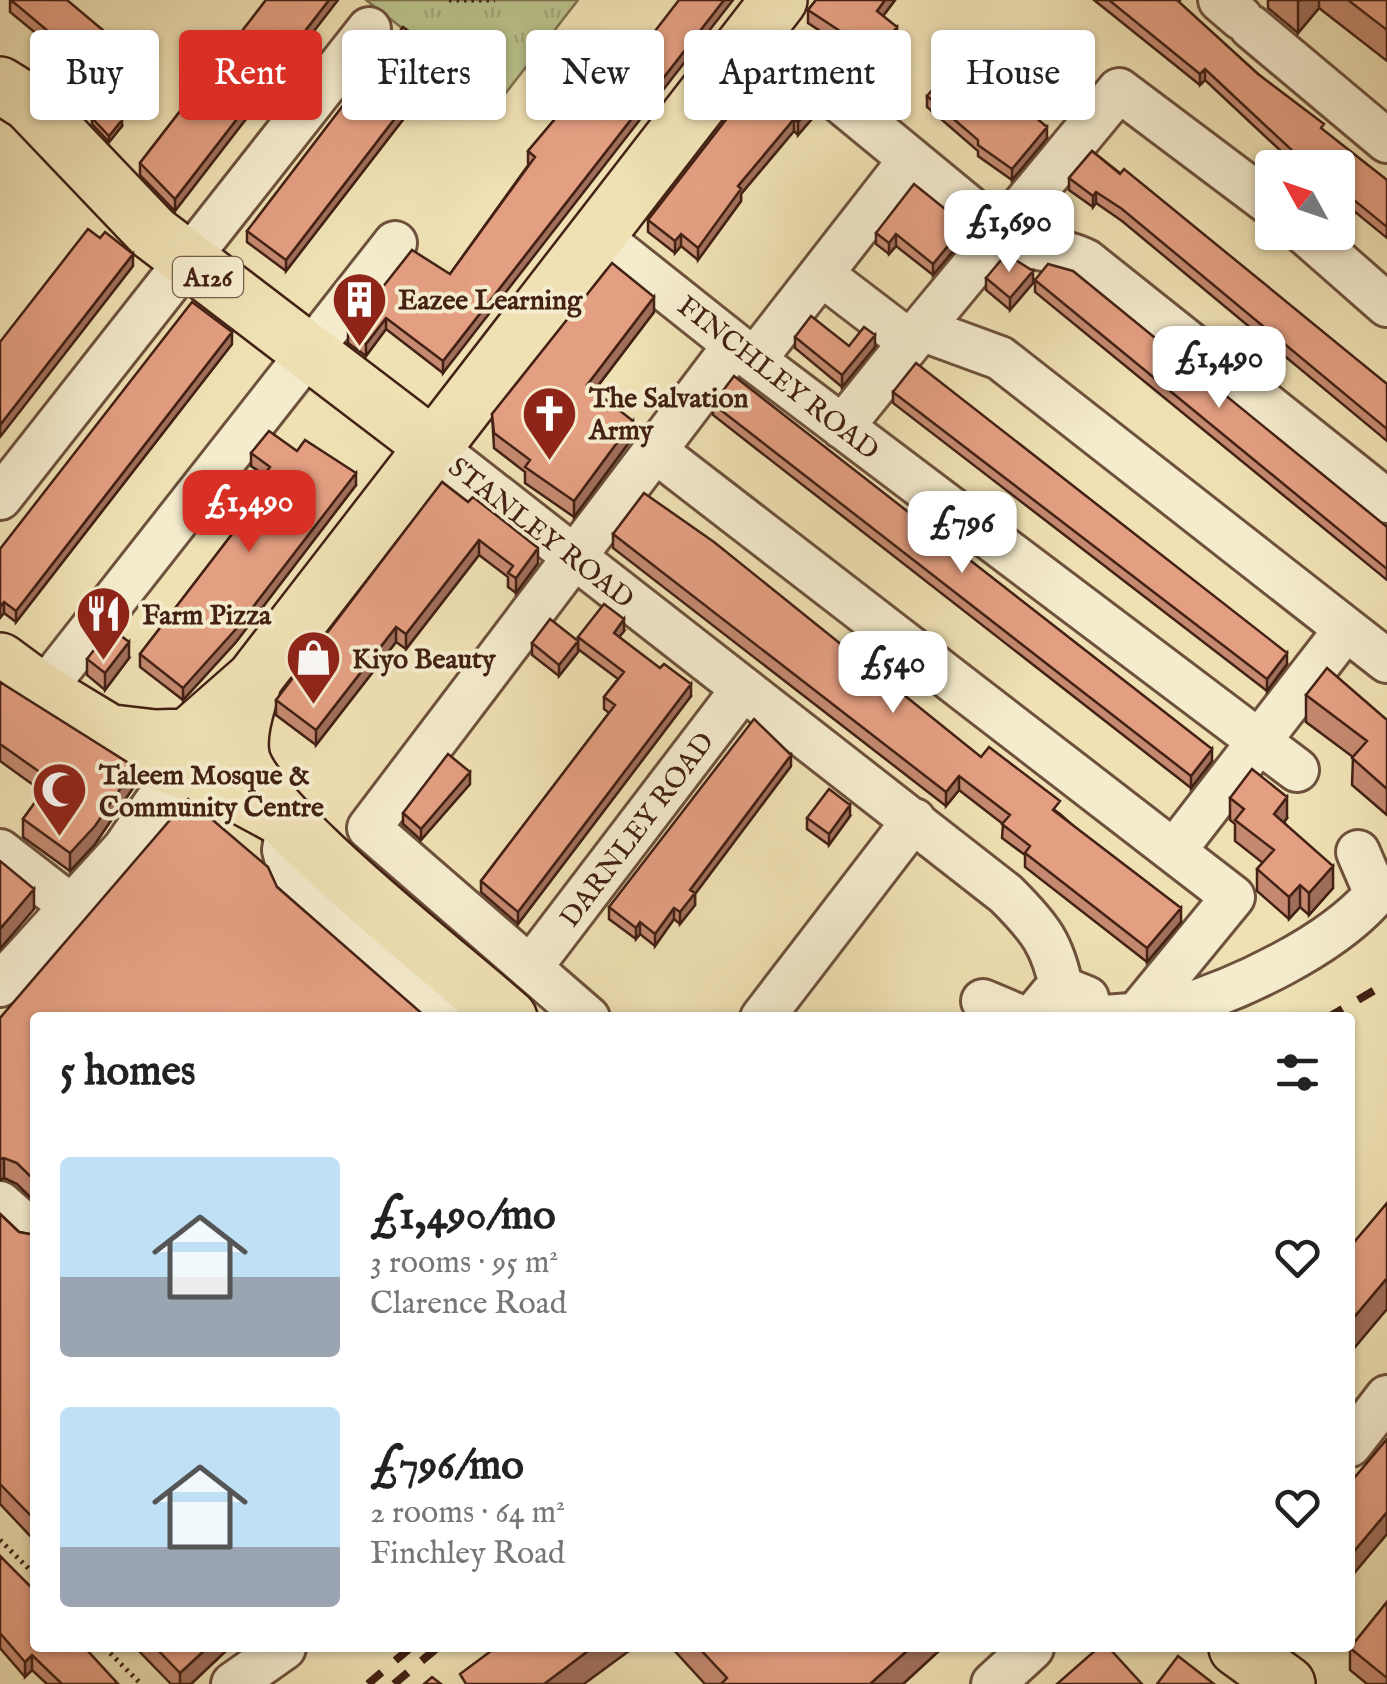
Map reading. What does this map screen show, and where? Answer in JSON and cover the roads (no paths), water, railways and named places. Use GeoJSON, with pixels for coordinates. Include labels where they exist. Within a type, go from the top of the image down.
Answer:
{"type":"FeatureCollection","features":[{"type":"Feature","properties":{"kind":"main road"},"geometry":{"type":"LineString","coordinates":[[104,732],[155,738],[188,736],[254,679],[767,16]]}},
{"type":"Feature","properties":{"kind":"main road","name":"STANLEY ROAD"},"geometry":{"type":"LineString","coordinates":[[0,85],[29,103],[142,223],[185,260],[435,448]]}},
{"type":"Feature","properties":{"kind":"main road"},"geometry":{"type":"LineString","coordinates":[[21,676],[104,732],[156,761],[216,782],[292,828]]}},
{"type":"Feature","properties":{"kind":"main road"},"geometry":{"type":"LineString","coordinates":[[254,679],[241,731],[241,754],[250,780],[292,828],[502,1012]]}},
{"type":"Feature","properties":{"kind":"main road"},"geometry":{"type":"LineString","coordinates":[[1243,1652],[1288,1684]]}},
{"type":"Feature","properties":{"kind":"street"},"geometry":{"type":"LineString","coordinates":[[1232,9],[1387,141]]}},
{"type":"Feature","properties":{"kind":"street"},"geometry":{"type":"LineString","coordinates":[[767,16],[910,160],[1000,232],[1022,246],[1060,250],[1086,261],[1387,500]]}},
{"type":"Feature","properties":{"kind":"street"},"geometry":{"type":"LineString","coordinates":[[0,498],[369,29]]}},
{"type":"Feature","properties":{"kind":"street"},"geometry":{"type":"LineString","coordinates":[[842,427],[1119,90],[1255,193]]}},
{"type":"Feature","properties":{"kind":"street"},"geometry":{"type":"LineString","coordinates":[[581,1012],[369,828],[654,450],[822,274],[910,160]]}},
{"type":"Feature","properties":{"kind":"street","name":"FINCHLEY ROAD"},"geometry":{"type":"LineString","coordinates":[[597,235],[745,353],[1297,770]]}},
{"type":"Feature","properties":{"kind":"street"},"geometry":{"type":"LineString","coordinates":[[21,676],[308,352],[395,243]]}},
{"type":"Feature","properties":{"kind":"street"},"geometry":{"type":"LineString","coordinates":[[1325,250],[1387,304]]}},
{"type":"Feature","properties":{"kind":"street"},"geometry":{"type":"LineString","coordinates":[[822,274],[915,336],[1000,358],[1387,661]]}},
{"type":"Feature","properties":{"kind":"street","name":"STANLEY ROAD"},"geometry":{"type":"LineString","coordinates":[[435,448],[914,820],[1037,925],[1054,952],[1047,1004]]}},
{"type":"Feature","properties":{"kind":"street"},"geometry":{"type":"LineString","coordinates":[[654,450],[1234,897],[1118,1012]]}},
{"type":"Feature","properties":{"kind":"street"},"geometry":{"type":"LineString","coordinates":[[1174,851],[1346,629]]}},
{"type":"Feature","properties":{"kind":"street","name":"DARNLEY ROAD"},"geometry":{"type":"LineString","coordinates":[[530,968],[742,690]]}},
{"type":"Feature","properties":{"kind":"street"},"geometry":{"type":"LineString","coordinates":[[0,985],[124,849],[164,789],[156,761]]}},
{"type":"Feature","properties":{"kind":"street"},"geometry":{"type":"LineString","coordinates":[[767,1012],[914,820]]}},
{"type":"Feature","properties":{"kind":"street"},"geometry":{"type":"LineString","coordinates":[[292,828],[284,850],[294,890],[433,1012]]}},
{"type":"Feature","properties":{"kind":"street"},"geometry":{"type":"LineString","coordinates":[[0,851],[71,906]]}},
{"type":"Feature","properties":{"kind":"street"},"geometry":{"type":"LineString","coordinates":[[1151,1012],[1170,1010],[1261,976],[1362,911],[1376,894],[1358,852]]}},
{"type":"Feature","properties":{"kind":"street"},"geometry":{"type":"LineString","coordinates":[[1047,1004],[1091,1000],[1108,1012]]}},
{"type":"Feature","properties":{"kind":"street"},"geometry":{"type":"LineString","coordinates":[[982,1001],[1009,1012]]}},
{"type":"Feature","properties":{"kind":"street"},"geometry":{"type":"LineString","coordinates":[[1355,1402],[1366,1405],[1387,1395]]}},
{"type":"Feature","properties":{"kind":"street"},"geometry":{"type":"LineString","coordinates":[[1355,1438],[1387,1395]]}},
{"type":"Feature","properties":{"kind":"street"},"geometry":{"type":"LineString","coordinates":[[233,1684],[278,1652]]}},
{"type":"Feature","properties":{"kind":"street"},"geometry":{"type":"LineString","coordinates":[[262,1684],[302,1652]]}},
{"type":"Feature","properties":{"kind":"street"},"geometry":{"type":"LineString","coordinates":[[993,1684],[1028,1652]]}},
{"type":"Feature","properties":{"kind":"railway"},"geometry":{"type":"LineString","coordinates":[[1337,1012],[1387,983]]}},
{"type":"Feature","properties":{"kind":"railway"},"geometry":{"type":"LineString","coordinates":[[368,1684],[405,1652]]}},
{"type":"Feature","properties":{"kind":"railway"},"geometry":{"type":"LineString","coordinates":[[394,1684],[432,1652]]}},
{"type":"Feature","properties":{"kind":"place","name":"Eazee Learning"},"geometry":{"type":"Point","coordinates":[359,348]}},
{"type":"Feature","properties":{"kind":"place","name":"The Salvation Army"},"geometry":{"type":"Point","coordinates":[550,462]}},
{"type":"Feature","properties":{"kind":"place","name":"Farm Pizza"},"geometry":{"type":"Point","coordinates":[103,663]}},
{"type":"Feature","properties":{"kind":"place","name":"Kiyo Beauty"},"geometry":{"type":"Point","coordinates":[313,707]}},
{"type":"Feature","properties":{"kind":"place","name":"Taleem Mosque & Community Centre"},"geometry":{"type":"Point","coordinates":[60,839]}}]}
